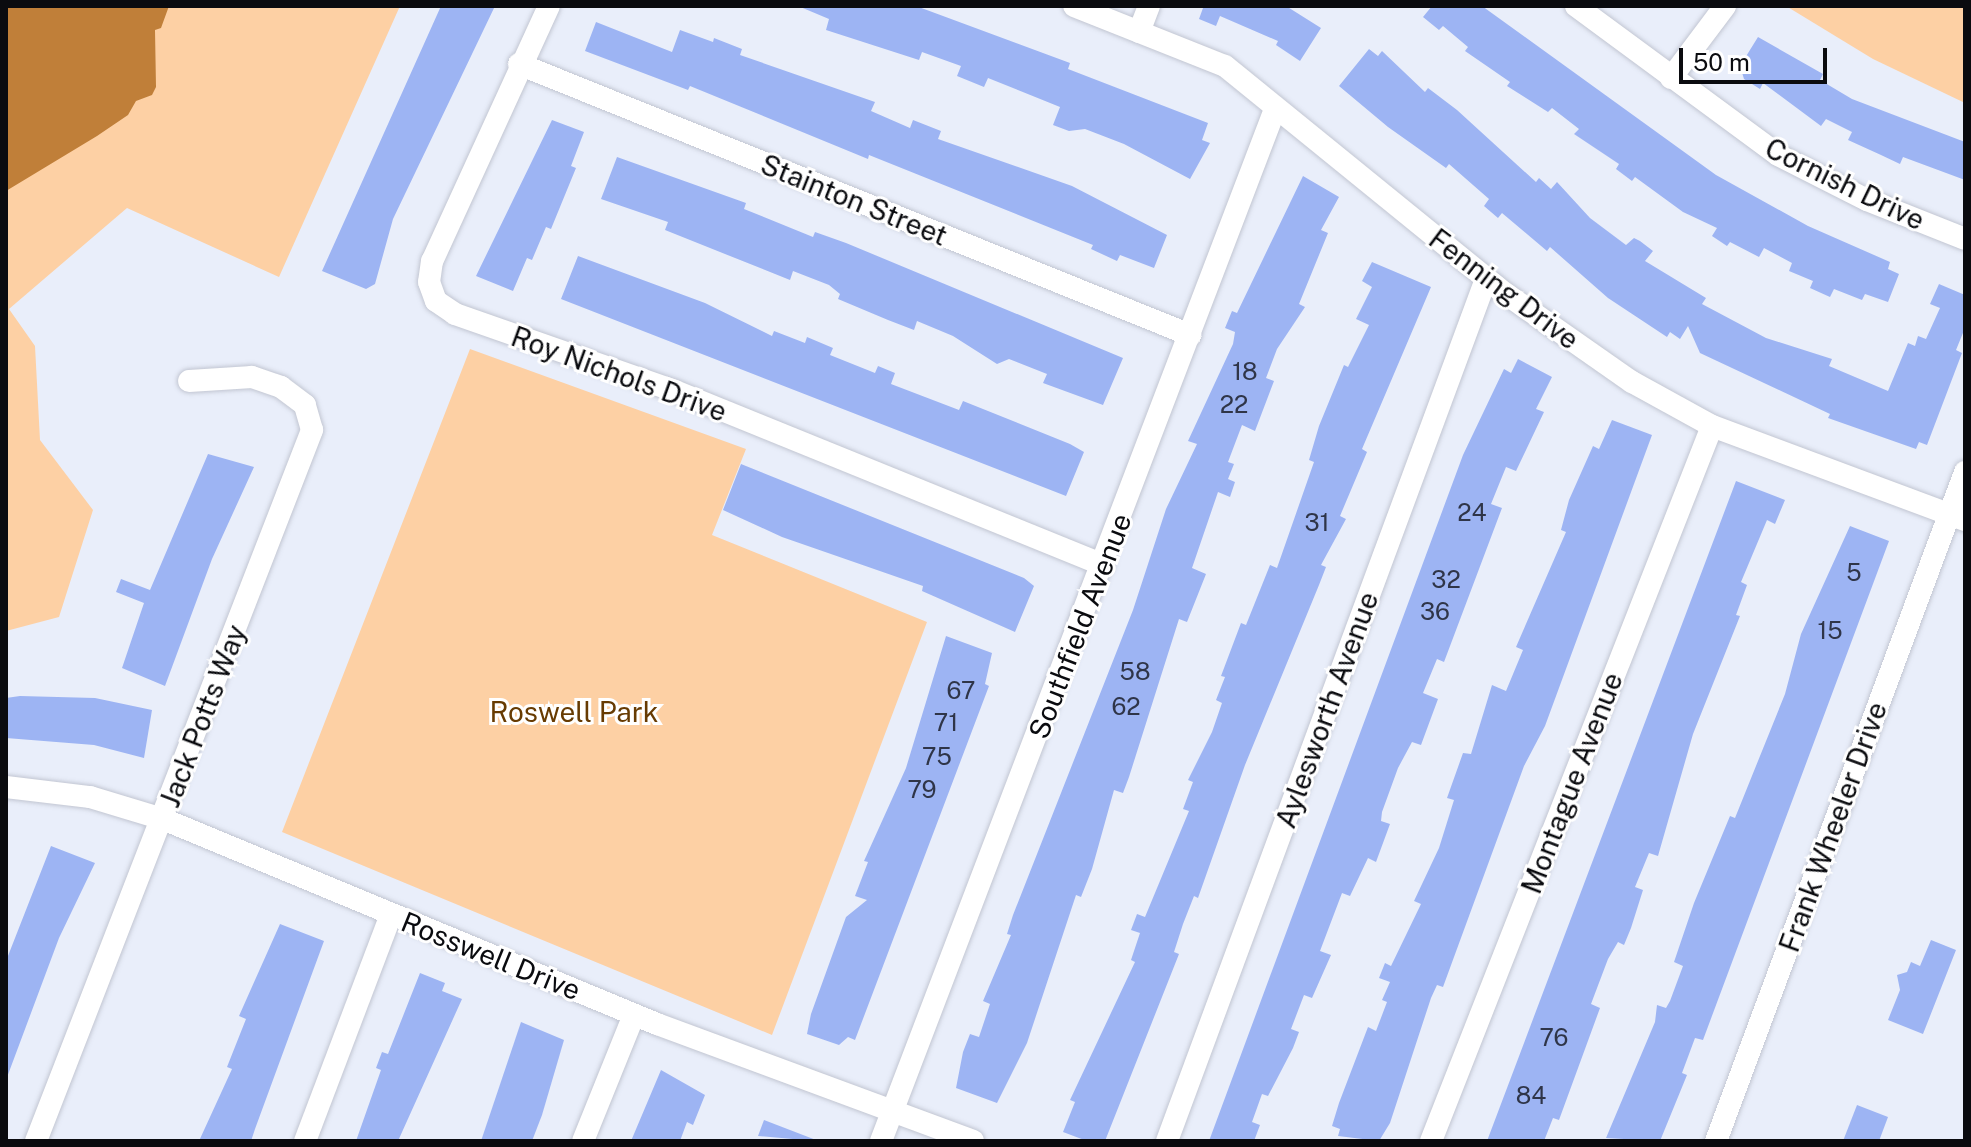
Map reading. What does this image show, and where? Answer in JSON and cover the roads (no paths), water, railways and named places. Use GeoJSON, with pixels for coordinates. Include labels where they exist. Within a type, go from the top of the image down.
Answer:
{"type":"FeatureCollection","features":[{"type":"Feature","properties":{"kind":"street","name":"Roy Nichols Drive"},"geometry":{"type":"LineString","coordinates":[[549,6],[519,64],[432,261],[429,282],[436,301],[469,319],[686,395],[1103,565]]}},
{"type":"Feature","properties":{"kind":"street","name":"Fenning Drive"},"geometry":{"type":"LineString","coordinates":[[1074,6],[1225,66],[1486,279],[1632,382],[1712,426],[1957,516]]}},
{"type":"Feature","properties":{"kind":"street"},"geometry":{"type":"LineString","coordinates":[[1139,32],[1149,6]]}},
{"type":"Feature","properties":{"kind":"street","name":"Cornish Drive"},"geometry":{"type":"LineString","coordinates":[[1576,6],[1671,78],[1804,169],[1965,239]]}},
{"type":"Feature","properties":{"kind":"street"},"geometry":{"type":"LineString","coordinates":[[1671,78],[1725,6]]}},
{"type":"Feature","properties":{"kind":"street","name":"Stainton Street"},"geometry":{"type":"LineString","coordinates":[[519,64],[1190,335]]}},
{"type":"Feature","properties":{"kind":"street","name":"Southfield Avenue"},"geometry":{"type":"LineString","coordinates":[[881,1141],[1275,109]]}},
{"type":"Feature","properties":{"kind":"street","name":"Aylesworth Avenue"},"geometry":{"type":"LineString","coordinates":[[1167,1141],[1486,279]]}},
{"type":"Feature","properties":{"kind":"street","name":"Jack Potts Way"},"geometry":{"type":"LineString","coordinates":[[36,1141],[312,430],[305,405],[281,387],[252,377],[189,381]]}},
{"type":"Feature","properties":{"kind":"street","name":"Montague Avenue"},"geometry":{"type":"LineString","coordinates":[[1431,1141],[1712,426]]}},
{"type":"Feature","properties":{"kind":"street","name":"Frank Wheeler Drive"},"geometry":{"type":"LineString","coordinates":[[1716,1141],[1957,516],[1965,472]]}},
{"type":"Feature","properties":{"kind":"street","name":"Rosswell Drive"},"geometry":{"type":"LineString","coordinates":[[6,787],[90,797],[163,819],[634,1015],[973,1141]]}},
{"type":"Feature","properties":{"kind":"street"},"geometry":{"type":"LineString","coordinates":[[305,1141],[391,915]]}},
{"type":"Feature","properties":{"kind":"street"},"geometry":{"type":"LineString","coordinates":[[583,1141],[634,1015]]}},
{"type":"Feature","properties":{"kind":"park label","name":"Roswell Park"},"geometry":{"type":"Point","coordinates":[574,712]}}]}
